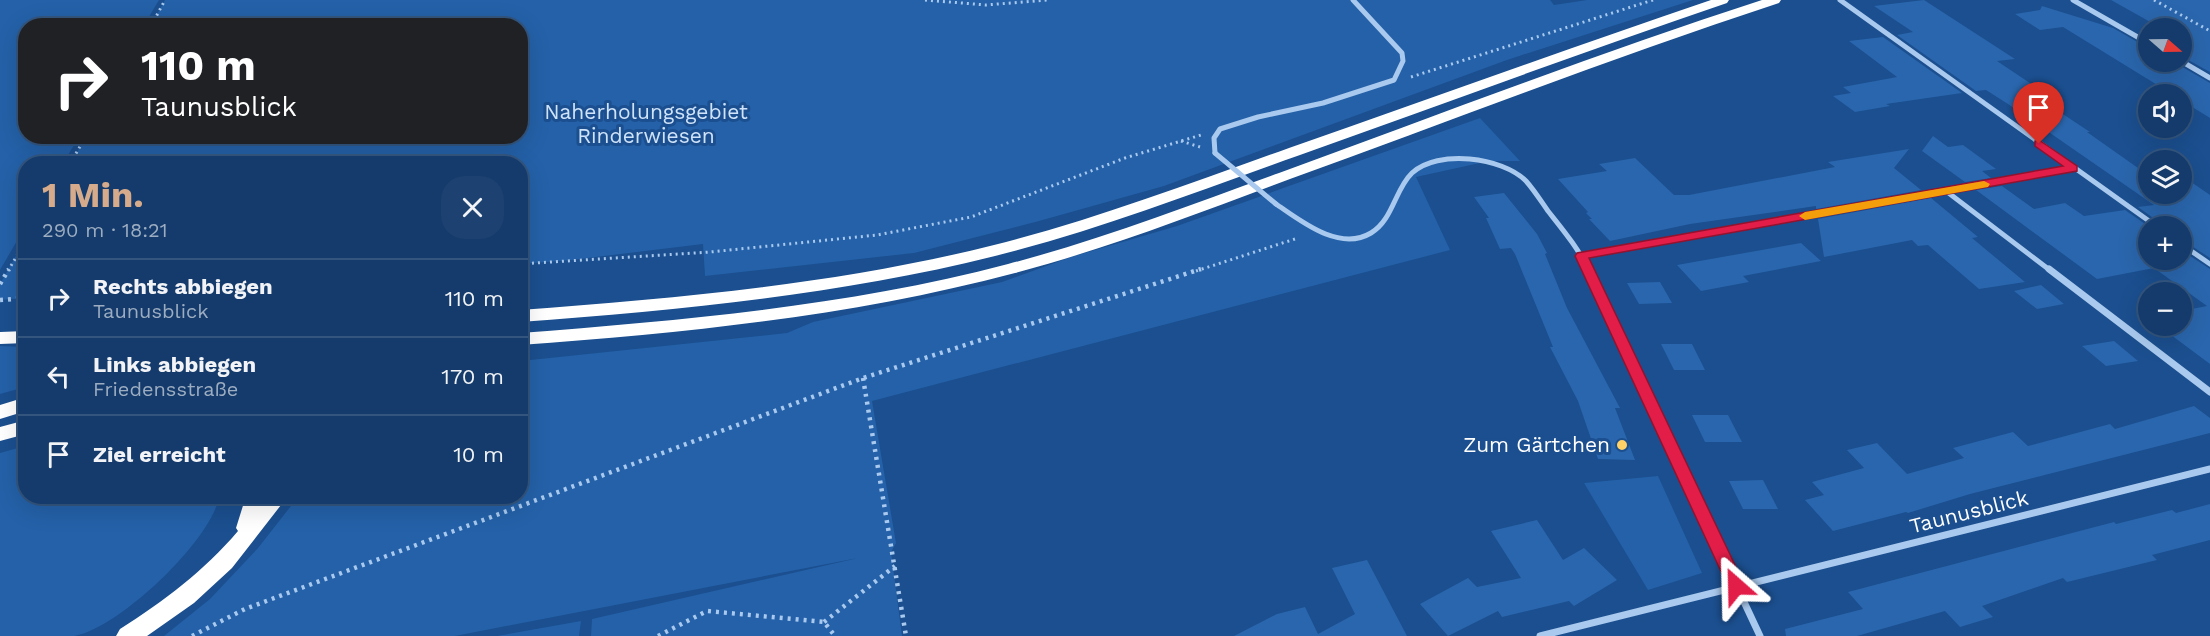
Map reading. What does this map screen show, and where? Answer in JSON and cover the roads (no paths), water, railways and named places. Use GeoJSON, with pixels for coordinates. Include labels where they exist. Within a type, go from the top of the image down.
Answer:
{"type":"FeatureCollection","features":[{"type":"Feature","properties":{"kind":"highway"},"geometry":{"type":"LineString","coordinates":[[528,315],[678,303],[790,290],[873,276],[996,250],[1054,234],[1196,187],[1723,0]]}},
{"type":"Feature","properties":{"kind":"highway"},"geometry":{"type":"LineString","coordinates":[[528,338],[727,321],[796,312],[910,292],[1010,269],[1131,232],[1592,63],[1775,0]]}},
{"type":"Feature","properties":{"kind":"highway"},"geometry":{"type":"LineString","coordinates":[[528,344],[566,336]]}},
{"type":"Feature","properties":{"kind":"highway"},"geometry":{"type":"LineString","coordinates":[[0,338],[18,337]]}},
{"type":"Feature","properties":{"kind":"highway"},"geometry":{"type":"LineString","coordinates":[[0,412],[18,406]]}},
{"type":"Feature","properties":{"kind":"highway"},"geometry":{"type":"LineString","coordinates":[[0,434],[18,429]]}},
{"type":"Feature","properties":{"kind":"highway"},"geometry":{"type":"LineString","coordinates":[[240,543],[254,504]]}},
{"type":"Feature","properties":{"kind":"highway"},"geometry":{"type":"LineString","coordinates":[[128,636],[188,595],[223,562],[272,504]]}},
{"type":"Feature","properties":{"kind":"street"},"geometry":{"type":"LineString","coordinates":[[1353,0],[1402,53],[1402,61],[1394,80],[1323,103],[1258,117],[1220,129],[1214,138],[1215,153],[1276,204],[1315,230],[1342,238],[1358,237],[1372,232],[1390,212],[1410,174],[1423,165],[1435,161],[1449,158],[1489,161],[1525,180],[1582,256],[1760,636]]}},
{"type":"Feature","properties":{"kind":"street"},"geometry":{"type":"LineString","coordinates":[[1840,0],[2142,216]]}},
{"type":"Feature","properties":{"kind":"street"},"geometry":{"type":"LineString","coordinates":[[2073,0],[2138,37]]}},
{"type":"Feature","properties":{"kind":"street"},"geometry":{"type":"LineString","coordinates":[[2192,68],[2210,78]]}},
{"type":"Feature","properties":{"kind":"street"},"geometry":{"type":"LineString","coordinates":[[1582,256],[2073,168]]}},
{"type":"Feature","properties":{"kind":"street"},"geometry":{"type":"LineString","coordinates":[[1946,191],[2210,392]]}},
{"type":"Feature","properties":{"kind":"street"},"geometry":{"type":"LineString","coordinates":[[2192,252],[2210,264]]}},
{"type":"Feature","properties":{"kind":"street","name":"Taunusblick"},"geometry":{"type":"LineString","coordinates":[[1540,636],[2210,470]]}},
{"type":"Feature","properties":{"kind":"place","name":"Zum Gärtchen"},"geometry":{"type":"Point","coordinates":[1622,445]}},
{"type":"Feature","properties":{"kind":"park label","name":"Naherholungsgebiet Rinderwiesen"},"geometry":{"type":"Point","coordinates":[646,124]}}]}
